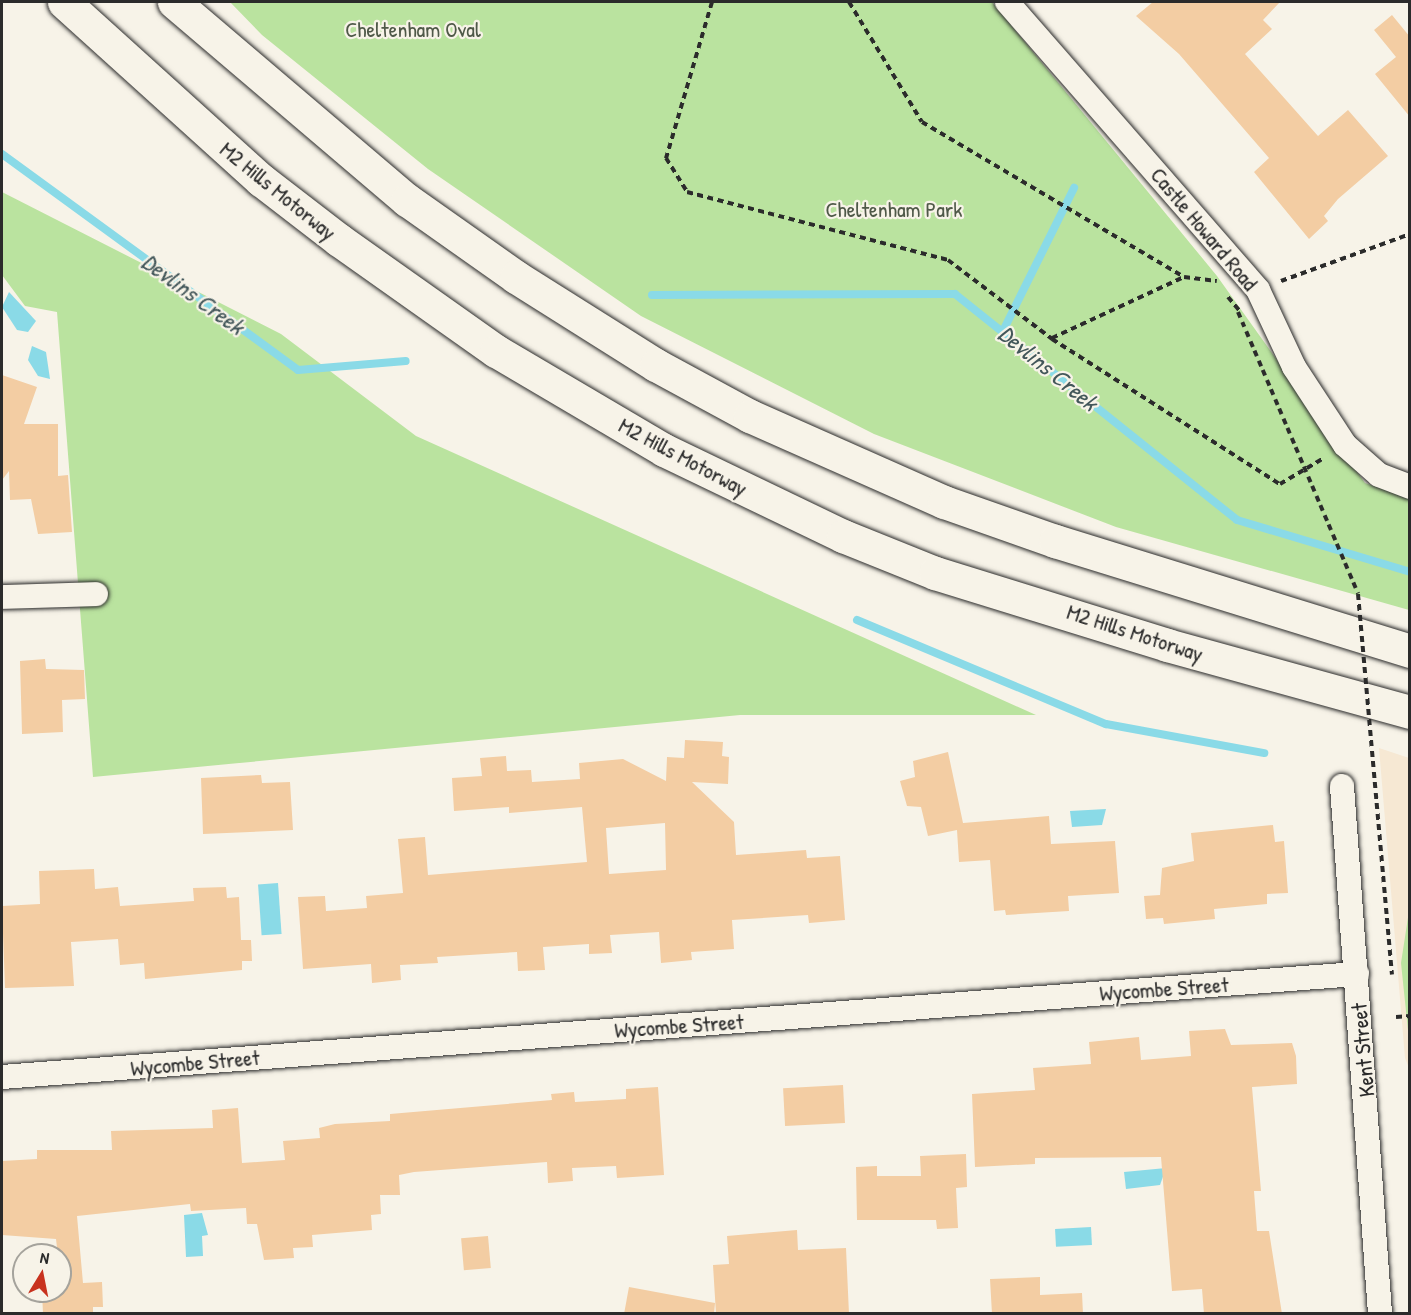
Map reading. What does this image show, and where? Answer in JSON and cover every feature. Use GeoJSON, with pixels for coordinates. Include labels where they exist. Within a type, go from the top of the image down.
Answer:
{"type":"FeatureCollection","features":[{"type":"Feature","properties":{"kind":"highway","name":"M2 Hills Motorway"},"geometry":{"type":"LineString","coordinates":[[64,2],[261,180],[339,240],[496,351],[664,450],[843,536],[935,573],[1167,645],[1410,712]]}},
{"type":"Feature","properties":{"kind":"highway"},"geometry":{"type":"LineString","coordinates":[[174,2],[407,200],[536,290],[750,416],[944,502],[1044,537],[1410,651]]}},
{"type":"Feature","properties":{"kind":"street","name":"Castle Howard Road"},"geometry":{"type":"LineString","coordinates":[[1007,2],[1258,290],[1294,367],[1345,445],[1379,475],[1410,487]]}},
{"type":"Feature","properties":{"kind":"street"},"geometry":{"type":"LineString","coordinates":[[2,597],[96,594]]}},
{"type":"Feature","properties":{"kind":"street","name":"Kent Street"},"geometry":{"type":"LineString","coordinates":[[1342,786],[1380,1314]]}},
{"type":"Feature","properties":{"kind":"street","name":"Wycombe Street"},"geometry":{"type":"LineString","coordinates":[[2,1077],[1357,974]]}},
{"type":"Feature","properties":{"kind":"path"},"geometry":{"type":"LineString","coordinates":[[712,2],[666,158],[687,192],[948,260],[1052,339],[1280,484],[1345,445]]}},
{"type":"Feature","properties":{"kind":"path"},"geometry":{"type":"LineString","coordinates":[[849,2],[922,122],[1184,277],[1216,280],[1238,312],[1358,594],[1392,974]]}},
{"type":"Feature","properties":{"kind":"path"},"geometry":{"type":"LineString","coordinates":[[1258,290],[1410,234]]}},
{"type":"Feature","properties":{"kind":"path"},"geometry":{"type":"LineString","coordinates":[[1052,339],[1184,277]]}},
{"type":"Feature","properties":{"kind":"path"},"geometry":{"type":"LineString","coordinates":[[1410,830],[1410,846]]}},
{"type":"Feature","properties":{"kind":"path"},"geometry":{"type":"LineString","coordinates":[[1396,1017],[1410,1016]]}},
{"type":"Feature","properties":{"kind":"shaded area"},"geometry":{"type":"Polygon","coordinates":[[[1379,748],[1409,758],[1409,1068],[1405,1058],[1379,748]]]}},
{"type":"Feature","properties":{"kind":"green space","name":"Cheltenham Park"},"geometry":{"type":"Polygon","coordinates":[[[230,2],[992,2],[1217,276],[1365,483],[1409,498],[1409,610],[1116,527],[874,434],[641,316],[428,169],[262,35],[230,2]]]}},
{"type":"Feature","properties":{"kind":"green space"},"geometry":{"type":"Polygon","coordinates":[[[2,192],[281,334],[416,436],[1036,715],[740,715],[93,777],[57,312],[25,306],[2,275],[2,192]]]}},
{"type":"Feature","properties":{"kind":"green space"},"geometry":{"type":"Polygon","coordinates":[[[1409,911],[1409,1040],[1401,963],[1409,911]]]}},
{"type":"Feature","properties":{"kind":"water"},"geometry":{"type":"Polygon","coordinates":[[[9,292],[36,321],[28,332],[17,330],[2,307],[9,292]]]}},
{"type":"Feature","properties":{"kind":"water"},"geometry":{"type":"Polygon","coordinates":[[[32,346],[46,352],[50,379],[38,376],[28,360],[32,346]]]}},
{"type":"Feature","properties":{"kind":"water"},"geometry":{"type":"Polygon","coordinates":[[[1106,809],[1102,825],[1072,827],[1070,811],[1106,809]]]}},
{"type":"Feature","properties":{"kind":"water"},"geometry":{"type":"Polygon","coordinates":[[[278,883],[282,934],[262,935],[258,884],[278,883]]]}},
{"type":"Feature","properties":{"kind":"water"},"geometry":{"type":"Polygon","coordinates":[[[1166,1168],[1160,1185],[1126,1189],[1124,1172],[1166,1168]]]}},
{"type":"Feature","properties":{"kind":"water"},"geometry":{"type":"Polygon","coordinates":[[[202,1213],[208,1235],[202,1236],[203,1256],[186,1257],[184,1215],[202,1213]]]}},
{"type":"Feature","properties":{"kind":"water"},"geometry":{"type":"Polygon","coordinates":[[[1091,1227],[1092,1245],[1056,1247],[1055,1229],[1091,1227]]]}},
{"type":"Feature","properties":{"kind":"building"},"geometry":{"type":"Polygon","coordinates":[[[1153,2],[1280,2],[1263,20],[1272,29],[1245,54],[1318,136],[1348,110],[1388,156],[1338,199],[1324,216],[1328,221],[1309,239],[1254,172],[1269,158],[1179,54],[1136,16],[1153,2]]]}},
{"type":"Feature","properties":{"kind":"building"},"geometry":{"type":"Polygon","coordinates":[[[1392,15],[1410,37],[1410,117],[1375,74],[1396,57],[1374,30],[1392,15]]]}},
{"type":"Feature","properties":{"kind":"building"},"geometry":{"type":"Polygon","coordinates":[[[2,375],[37,387],[24,424],[58,424],[58,476],[68,475],[72,532],[38,534],[31,499],[10,500],[9,471],[2,480],[2,375]]]}},
{"type":"Feature","properties":{"kind":"building"},"geometry":{"type":"Polygon","coordinates":[[[45,659],[46,669],[84,670],[85,699],[62,700],[63,732],[22,734],[20,661],[45,659]]]}},
{"type":"Feature","properties":{"kind":"building"},"geometry":{"type":"Polygon","coordinates":[[[685,740],[723,742],[722,756],[729,757],[728,784],[692,782],[734,822],[736,855],[806,850],[807,858],[840,856],[845,920],[809,923],[808,915],[732,920],[734,949],[691,952],[692,960],[661,963],[659,932],[610,935],[612,953],[589,954],[589,944],[543,947],[545,970],[518,971],[517,952],[437,957],[438,963],[400,965],[401,980],[372,983],[371,964],[303,969],[298,897],[325,896],[326,911],[367,908],[366,896],[403,893],[398,839],[425,837],[428,875],[587,862],[582,807],[509,813],[509,807],[454,811],[452,778],[482,776],[480,758],[506,756],[507,771],[531,770],[532,782],[580,779],[579,763],[623,759],[666,781],[667,757],[684,758],[685,740]],[[665,823],[606,828],[609,874],[666,870],[665,823]]]}},
{"type":"Feature","properties":{"kind":"building"},"geometry":{"type":"Polygon","coordinates":[[[948,752],[963,823],[1049,816],[1051,844],[1115,841],[1119,893],[1068,896],[1069,911],[1006,915],[1005,910],[994,911],[990,860],[959,862],[957,830],[928,836],[921,807],[907,806],[900,781],[915,777],[913,761],[948,752]]]}},
{"type":"Feature","properties":{"kind":"building"},"geometry":{"type":"Polygon","coordinates":[[[261,775],[262,783],[290,782],[293,830],[203,834],[201,778],[261,775]]]}},
{"type":"Feature","properties":{"kind":"building"},"geometry":{"type":"Polygon","coordinates":[[[1273,825],[1275,842],[1284,841],[1288,893],[1267,894],[1267,904],[1214,909],[1215,919],[1164,924],[1163,918],[1146,919],[1144,896],[1160,895],[1162,868],[1194,861],[1191,833],[1273,825]]]}},
{"type":"Feature","properties":{"kind":"building"},"geometry":{"type":"Polygon","coordinates":[[[94,869],[95,889],[118,887],[120,906],[194,901],[193,888],[226,887],[227,898],[239,897],[241,940],[251,940],[252,961],[242,961],[242,970],[145,979],[144,963],[120,965],[118,939],[71,942],[74,986],[5,988],[2,906],[40,904],[39,871],[94,869]]]}},
{"type":"Feature","properties":{"kind":"building"},"geometry":{"type":"Polygon","coordinates":[[[1225,1029],[1231,1045],[1292,1043],[1296,1056],[1297,1084],[1252,1087],[1261,1191],[1254,1191],[1257,1231],[1269,1231],[1282,1314],[1204,1314],[1202,1289],[1172,1291],[1161,1157],[1035,1158],[1035,1164],[975,1167],[972,1094],[1035,1090],[1033,1068],[1091,1064],[1089,1042],[1139,1037],[1141,1060],[1191,1056],[1189,1031],[1225,1029]]]}},
{"type":"Feature","properties":{"kind":"building"},"geometry":{"type":"Polygon","coordinates":[[[843,1085],[845,1123],[785,1126],[783,1088],[843,1085]]]}},
{"type":"Feature","properties":{"kind":"building"},"geometry":{"type":"Polygon","coordinates":[[[658,1087],[664,1175],[617,1178],[616,1166],[572,1168],[573,1181],[548,1183],[547,1162],[399,1175],[400,1195],[380,1195],[381,1214],[371,1215],[372,1230],[312,1235],[313,1247],[293,1248],[294,1258],[264,1260],[257,1224],[247,1224],[246,1208],[191,1211],[190,1204],[77,1216],[83,1283],[102,1282],[103,1307],[93,1307],[93,1314],[43,1314],[43,1303],[72,1303],[72,1243],[56,1243],[56,1239],[2,1235],[2,1161],[37,1159],[37,1150],[112,1150],[111,1131],[213,1128],[212,1110],[238,1108],[242,1163],[285,1160],[283,1141],[320,1138],[319,1128],[335,1124],[390,1121],[390,1114],[552,1100],[551,1094],[574,1092],[575,1102],[626,1099],[626,1089],[658,1087]]]}},
{"type":"Feature","properties":{"kind":"building"},"geometry":{"type":"Polygon","coordinates":[[[966,1154],[967,1187],[956,1188],[958,1228],[937,1229],[936,1220],[857,1220],[856,1167],[877,1166],[877,1176],[921,1176],[920,1156],[966,1154]]]}},
{"type":"Feature","properties":{"kind":"building"},"geometry":{"type":"Polygon","coordinates":[[[797,1230],[798,1250],[846,1248],[849,1314],[716,1314],[713,1265],[729,1264],[727,1236],[797,1230]]]}},
{"type":"Feature","properties":{"kind":"building"},"geometry":{"type":"Polygon","coordinates":[[[488,1236],[491,1268],[464,1270],[461,1238],[488,1236]]]}},
{"type":"Feature","properties":{"kind":"building"},"geometry":{"type":"Polygon","coordinates":[[[1040,1277],[1040,1295],[1082,1293],[1083,1314],[992,1314],[990,1279],[1040,1277]]]}},
{"type":"Feature","properties":{"kind":"building"},"geometry":{"type":"Polygon","coordinates":[[[629,1287],[715,1303],[714,1314],[624,1314],[629,1287]]]}},
{"type":"Feature","properties":{"kind":"waterway","name":"Devlins Creek"},"geometry":{"type":"LineString","coordinates":[[2,154],[298,370],[406,361]]}},
{"type":"Feature","properties":{"kind":"waterway"},"geometry":{"type":"LineString","coordinates":[[1003,331],[1074,188]]}},
{"type":"Feature","properties":{"kind":"waterway","name":"Devlins Creek"},"geometry":{"type":"LineString","coordinates":[[652,295],[955,294],[1237,520],[1410,572]]}},
{"type":"Feature","properties":{"kind":"waterway"},"geometry":{"type":"LineString","coordinates":[[857,620],[1106,724],[1264,753]]}},
{"type":"Feature","properties":{"kind":"park label","name":"Cheltenham Oval"},"geometry":{"type":"Point","coordinates":[413,30]}}]}
